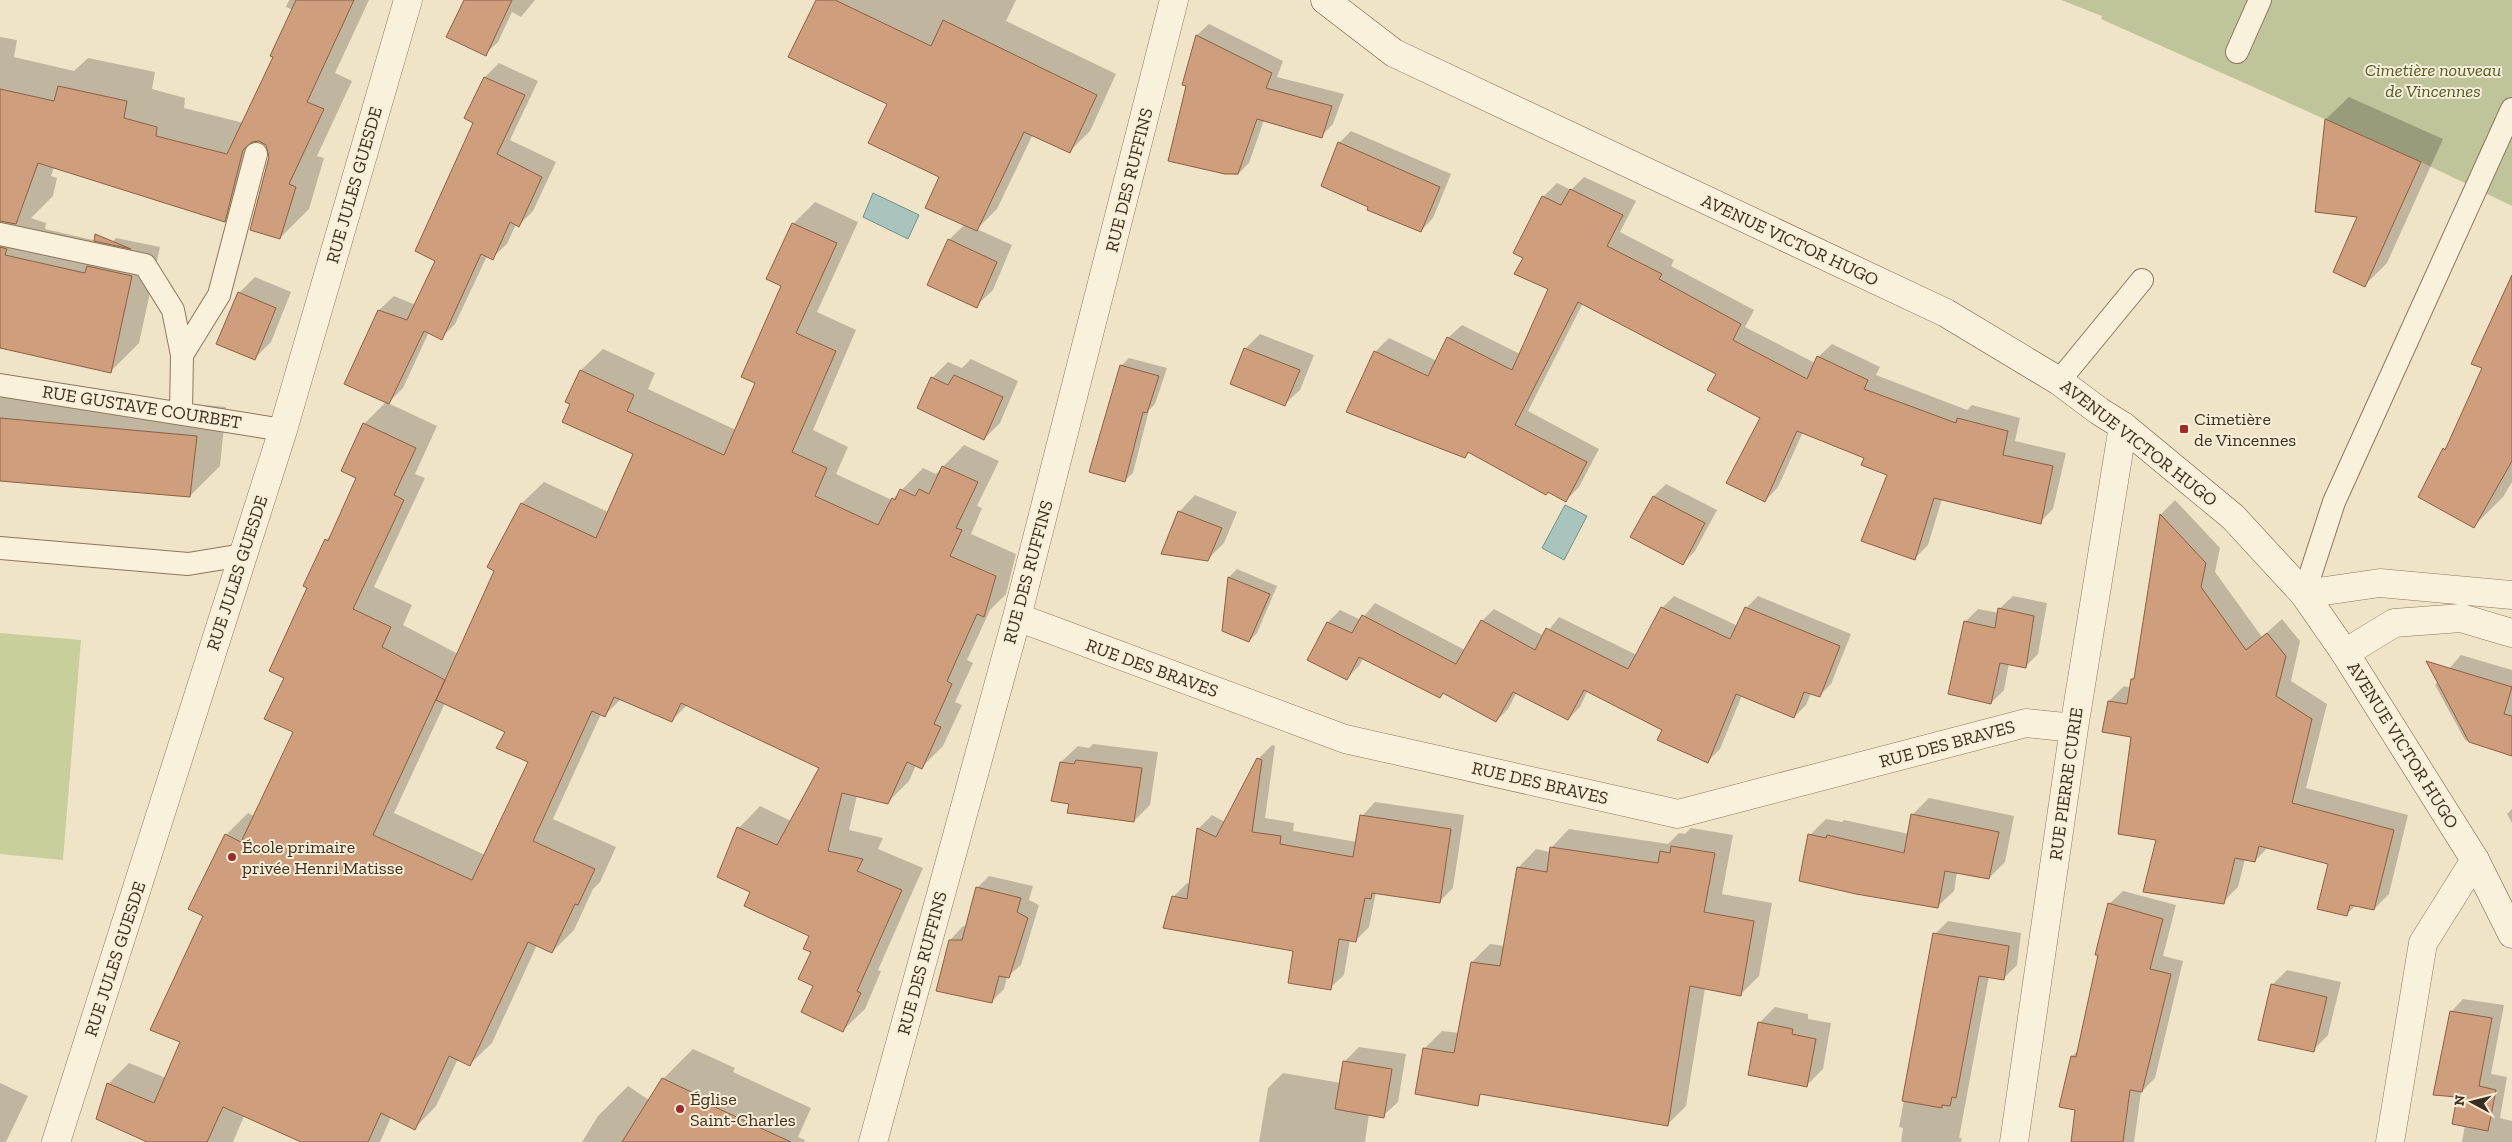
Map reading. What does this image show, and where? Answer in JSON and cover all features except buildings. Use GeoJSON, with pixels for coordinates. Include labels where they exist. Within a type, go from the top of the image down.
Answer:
{"type":"FeatureCollection","features":[{"type":"Feature","properties":{"kind":"street","name":"RUE JULES GUESDE"},"geometry":{"type":"LineString","coordinates":[[56,1142],[283,430],[408,0]]}},
{"type":"Feature","properties":{"kind":"street","name":"RUE DES RUFFINS"},"geometry":{"type":"LineString","coordinates":[[873,1142],[1017,617],[1174,0]]}},
{"type":"Feature","properties":{"kind":"street","name":"AVENUE VICTOR HUGO"},"geometry":{"type":"LineString","coordinates":[[1325,0],[1349,11],[1394,53],[1946,313],[2060,381],[2122,426],[2233,517],[2304,594],[2346,653],[2475,860],[2512,934]]}},
{"type":"Feature","properties":{"kind":"street","name":"RUE PIERRE CURIE"},"geometry":{"type":"LineString","coordinates":[[2014,1142],[2074,728],[2122,426]]}},
{"type":"Feature","properties":{"kind":"street"},"geometry":{"type":"LineString","coordinates":[[2304,594],[2380,583],[2512,595]]}},
{"type":"Feature","properties":{"kind":"street","name":"RUE DES BRAVES"},"geometry":{"type":"LineString","coordinates":[[1017,617],[1346,739],[1678,814],[2026,723],[2074,728]]}},
{"type":"Feature","properties":{"kind":"street"},"geometry":{"type":"LineString","coordinates":[[2346,653],[2394,623],[2461,618],[2512,633]]}},
{"type":"Feature","properties":{"kind":"street"},"geometry":{"type":"LineString","coordinates":[[2390,1142],[2424,943],[2475,860]]}},
{"type":"Feature","properties":{"kind":"lane"},"geometry":{"type":"LineString","coordinates":[[2237,52],[2260,0]]}},
{"type":"Feature","properties":{"kind":"lane"},"geometry":{"type":"LineString","coordinates":[[2304,594],[2334,502],[2512,109]]}},
{"type":"Feature","properties":{"kind":"lane"},"geometry":{"type":"LineString","coordinates":[[182,355],[220,295],[256,154]]}},
{"type":"Feature","properties":{"kind":"lane"},"geometry":{"type":"LineString","coordinates":[[0,234],[146,265],[173,310],[182,355],[182,412]]}},
{"type":"Feature","properties":{"kind":"lane"},"geometry":{"type":"LineString","coordinates":[[2060,381],[2142,280]]}},
{"type":"Feature","properties":{"kind":"lane","name":"RUE GUSTAVE COURBET"},"geometry":{"type":"LineString","coordinates":[[0,385],[182,412],[283,430]]}},
{"type":"Feature","properties":{"kind":"lane"},"geometry":{"type":"LineString","coordinates":[[0,548],[188,564],[243,555]]}},
{"type":"Feature","properties":{"kind":"green space","name":"Cimetière nouveau de Vincennes"},"geometry":{"type":"Polygon","coordinates":[[[2061,0],[2512,0],[2512,206],[2421,162],[2101,19],[2102,16],[2061,0]]]}},
{"type":"Feature","properties":{"kind":"green space"},"geometry":{"type":"Polygon","coordinates":[[[0,633],[81,640],[63,860],[0,854],[0,633]]]}},
{"type":"Feature","properties":{"kind":"water"},"geometry":{"type":"Polygon","coordinates":[[[873,193],[919,215],[908,239],[863,217],[873,193]]]}},
{"type":"Feature","properties":{"kind":"water"},"geometry":{"type":"Polygon","coordinates":[[[1565,505],[1587,516],[1564,560],[1542,548],[1565,505]]]}},
{"type":"Feature","properties":{"kind":"place","name":"Cimetière de Vincennes"},"geometry":{"type":"Point","coordinates":[2184,429]}},
{"type":"Feature","properties":{"kind":"place","name":"École primaire privée Henri Matisse"},"geometry":{"type":"Point","coordinates":[232,857]}},
{"type":"Feature","properties":{"kind":"place","name":"Église Saint-Charles"},"geometry":{"type":"Point","coordinates":[680,1109]}}]}
